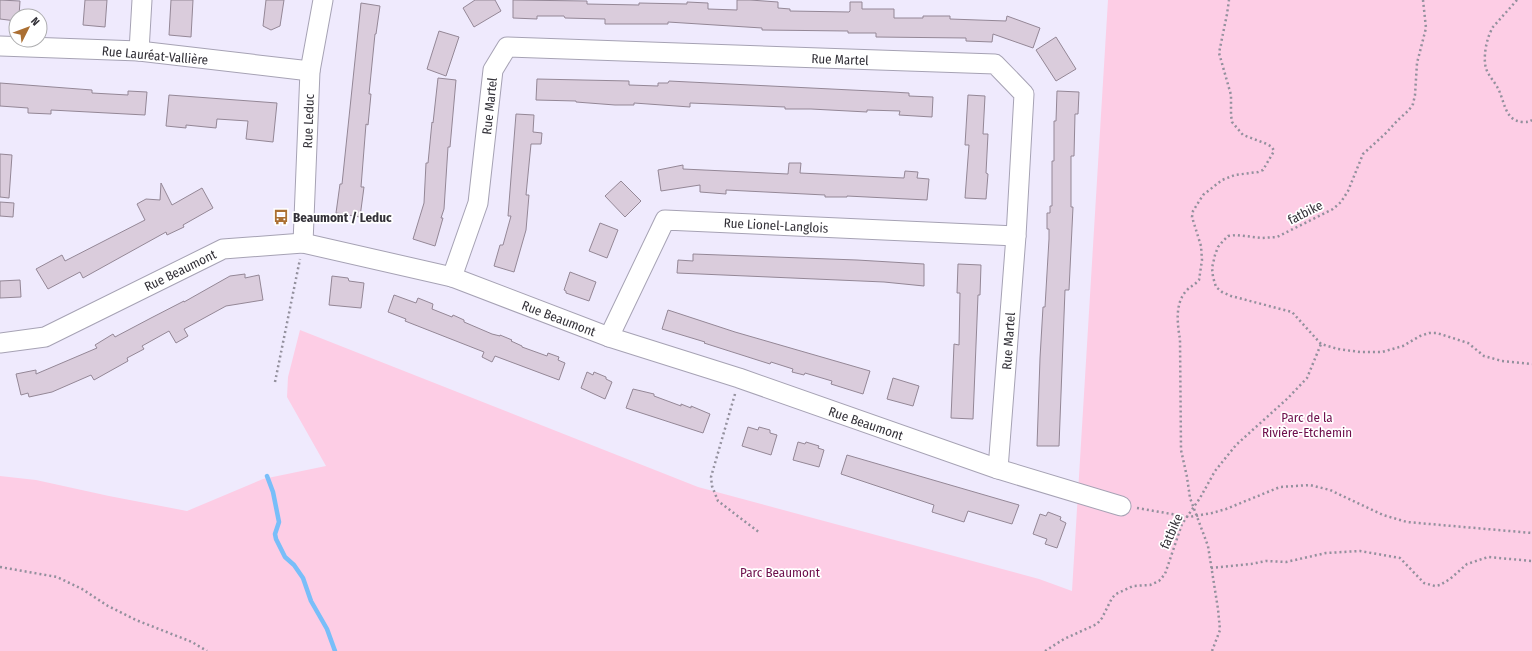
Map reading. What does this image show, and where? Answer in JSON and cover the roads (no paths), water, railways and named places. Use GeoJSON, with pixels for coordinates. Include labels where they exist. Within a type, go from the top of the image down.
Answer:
{"type":"FeatureCollection","features":[{"type":"Feature","properties":{"kind":"street"},"geometry":{"type":"LineString","coordinates":[[139,51],[142,0]]}},
{"type":"Feature","properties":{"kind":"street","name":"Rue Leduc"},"geometry":{"type":"LineString","coordinates":[[303,243],[310,71],[323,0]]}},
{"type":"Feature","properties":{"kind":"street","name":"Rue Lauréat-Vallière"},"geometry":{"type":"LineString","coordinates":[[0,46],[139,51],[310,71]]}},
{"type":"Feature","properties":{"kind":"street","name":"Rue Martel"},"geometry":{"type":"LineString","coordinates":[[452,277],[478,203],[493,70],[507,47],[995,64],[1024,94],[1016,236],[998,469]]}},
{"type":"Feature","properties":{"kind":"street","name":"Rue Lionel-Langlois"},"geometry":{"type":"LineString","coordinates":[[609,337],[665,220],[1016,236]]}},
{"type":"Feature","properties":{"kind":"street","name":"Rue Beaumont"},"geometry":{"type":"LineString","coordinates":[[0,343],[45,337],[223,249],[303,243],[452,277],[609,337],[739,378],[998,469],[1121,506]]}},
{"type":"Feature","properties":{"kind":"waterway"},"geometry":{"type":"LineString","coordinates":[[267,476],[273,492],[279,522],[275,534],[276,539],[285,557],[294,565],[303,578],[311,601],[327,629],[335,651]]}},
{"type":"Feature","properties":{"kind":"place","name":"Beaumont / Leduc"},"geometry":{"type":"Point","coordinates":[281,217]}},
{"type":"Feature","properties":{"kind":"park label","name":"Parc de la Rivière-Etchemin"},"geometry":{"type":"Point","coordinates":[1307,424]}},
{"type":"Feature","properties":{"kind":"park label","name":"Parc Beaumont"},"geometry":{"type":"Point","coordinates":[780,572]}}]}
